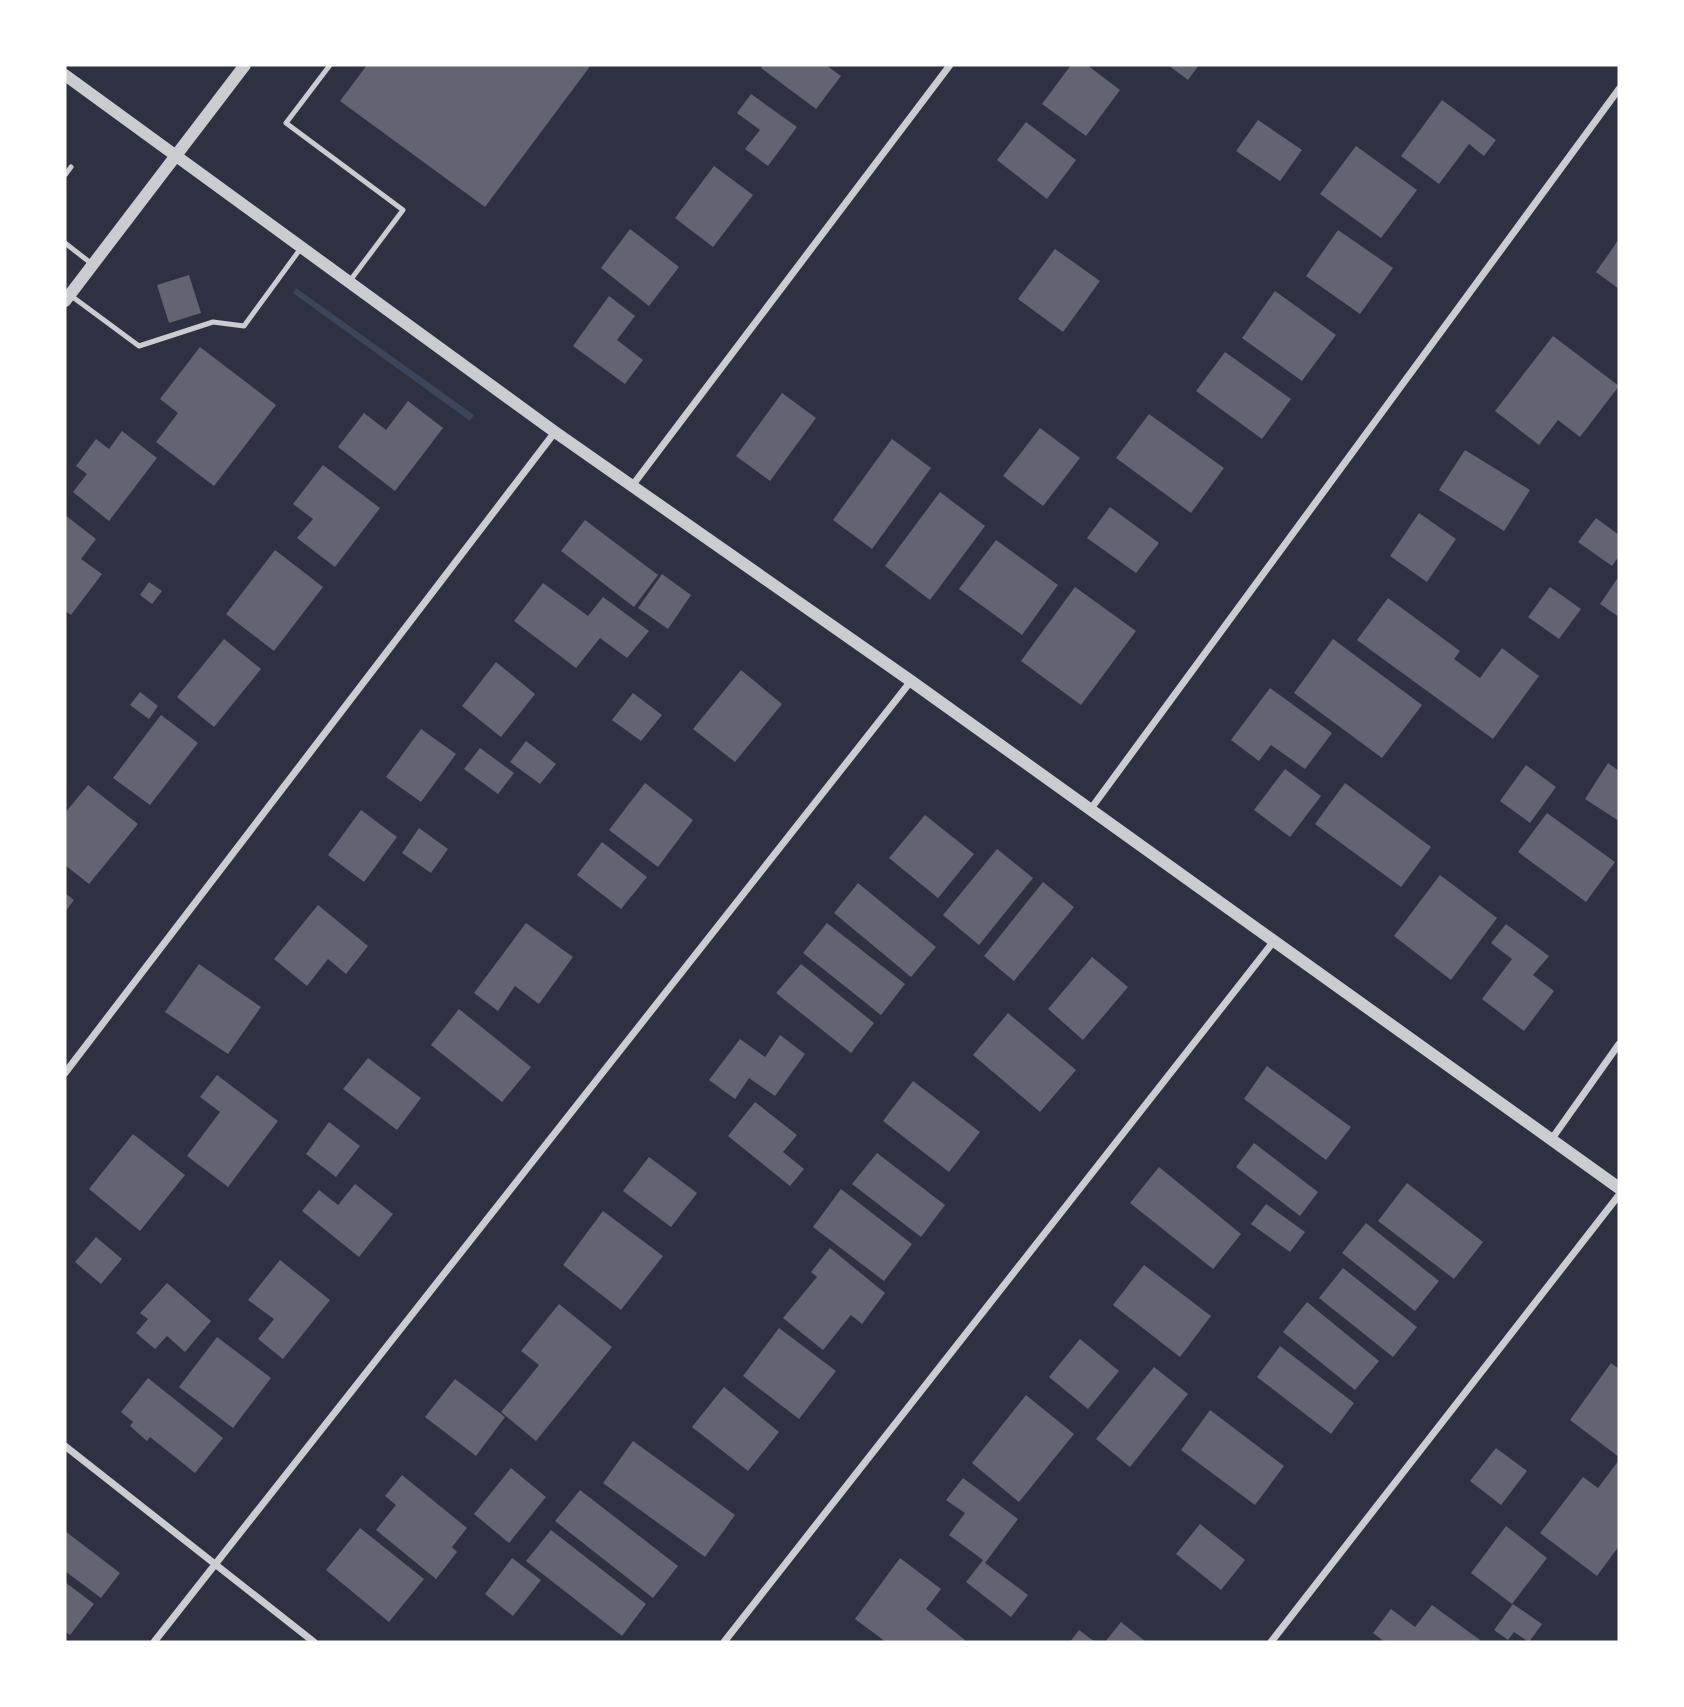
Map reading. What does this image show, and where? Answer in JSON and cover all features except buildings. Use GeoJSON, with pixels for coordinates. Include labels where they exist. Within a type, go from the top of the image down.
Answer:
{"type":"FeatureCollection","features":[{"type":"Feature","properties":{"kind":"street"},"geometry":{"type":"LineString","coordinates":[[67,298],[245,65]]}},
{"type":"Feature","properties":{"kind":"street"},"geometry":{"type":"LineString","coordinates":[[632,487],[950,65]]}},
{"type":"Feature","properties":{"kind":"street"},"geometry":{"type":"LineString","coordinates":[[65,75],[555,432],[911,681],[1619,1188]]}},
{"type":"Feature","properties":{"kind":"street"},"geometry":{"type":"LineString","coordinates":[[1090,810],[1619,89]]}},
{"type":"Feature","properties":{"kind":"street"},"geometry":{"type":"LineString","coordinates":[[65,1073],[555,432]]}},
{"type":"Feature","properties":{"kind":"street"},"geometry":{"type":"LineString","coordinates":[[154,1642],[911,681]]}},
{"type":"Feature","properties":{"kind":"street"},"geometry":{"type":"LineString","coordinates":[[724,1642],[1274,941]]}},
{"type":"Feature","properties":{"kind":"street"},"geometry":{"type":"LineString","coordinates":[[1551,1140],[1619,1044]]}},
{"type":"Feature","properties":{"kind":"street"},"geometry":{"type":"LineString","coordinates":[[1271,1642],[1619,1195]]}},
{"type":"Feature","properties":{"kind":"street"},"geometry":{"type":"LineString","coordinates":[[65,1446],[314,1642]]}},
{"type":"Feature","properties":{"kind":"lane"},"geometry":{"type":"LineString","coordinates":[[330,65],[286,122],[403,210],[348,282]]}},
{"type":"Feature","properties":{"kind":"lane"},"geometry":{"type":"LineString","coordinates":[[65,175],[71,167]]}},
{"type":"Feature","properties":{"kind":"lane"},"geometry":{"type":"LineString","coordinates":[[65,243],[92,264]]}},
{"type":"Feature","properties":{"kind":"lane"},"geometry":{"type":"LineString","coordinates":[[67,298],[139,346],[213,322],[244,326],[300,248]]}},
{"type":"Feature","properties":{"kind":"shaded area"},"geometry":{"type":"Polygon","coordinates":[[[296,288],[474,415],[470,421],[293,293],[296,288]]]}}]}
